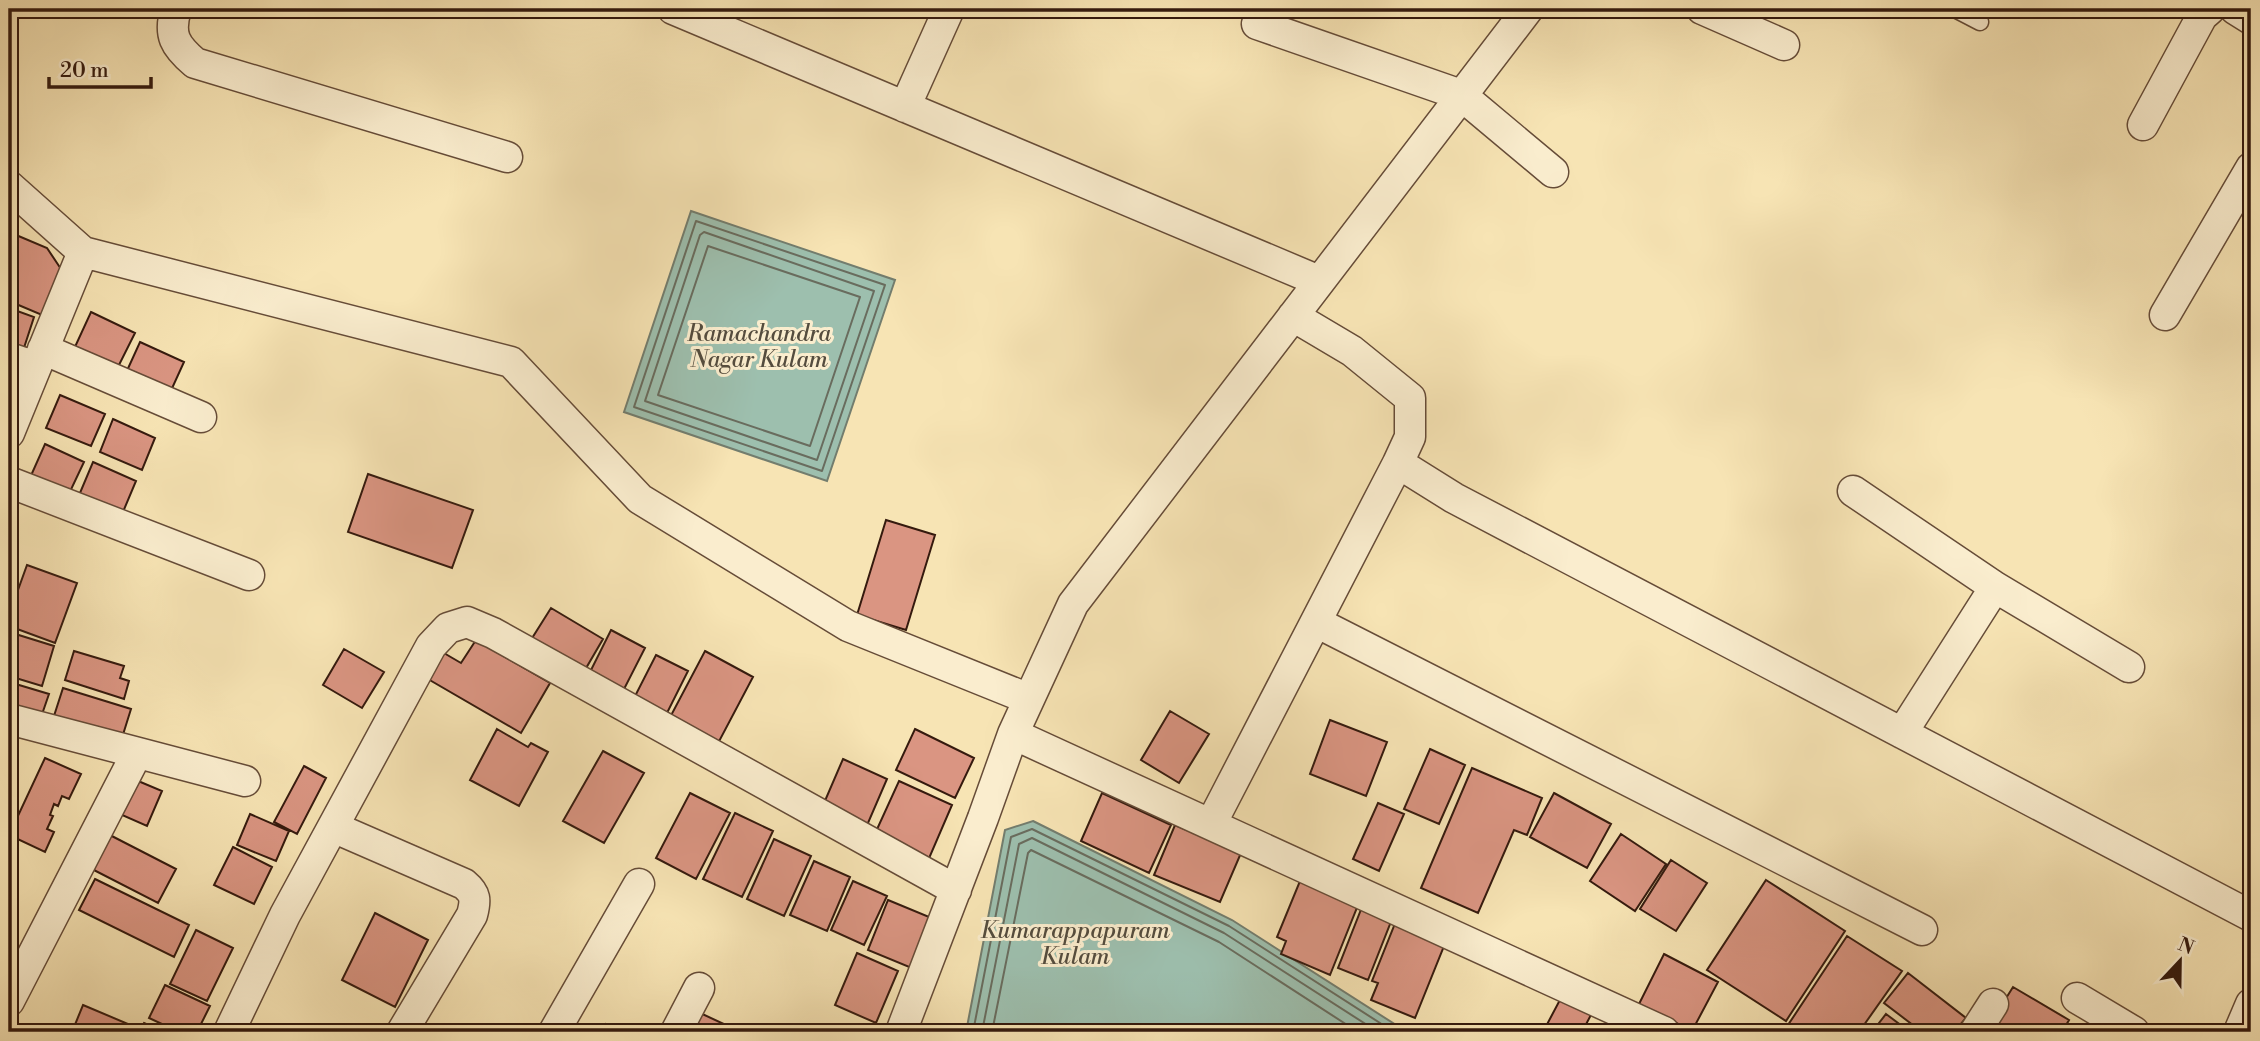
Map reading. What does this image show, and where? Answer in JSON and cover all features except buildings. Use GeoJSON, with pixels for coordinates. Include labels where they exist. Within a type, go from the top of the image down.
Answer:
{"type":"FeatureCollection","features":[{"type":"Feature","properties":{"kind":"street"},"geometry":{"type":"LineString","coordinates":[[176,9],[173,38],[182,52],[195,63],[508,157]]}},
{"type":"Feature","properties":{"kind":"street"},"geometry":{"type":"LineString","coordinates":[[673,9],[1319,281]]}},
{"type":"Feature","properties":{"kind":"street"},"geometry":{"type":"LineString","coordinates":[[905,107],[949,9]]}},
{"type":"Feature","properties":{"kind":"street"},"geometry":{"type":"LineString","coordinates":[[901,1032],[1013,734],[1073,604],[1528,9]]}},
{"type":"Feature","properties":{"kind":"street"},"geometry":{"type":"LineString","coordinates":[[1702,9],[1784,45]]}},
{"type":"Feature","properties":{"kind":"street"},"geometry":{"type":"LineString","coordinates":[[2143,125],[2202,16],[2210,9]]}},
{"type":"Feature","properties":{"kind":"street"},"geometry":{"type":"LineString","coordinates":[[2235,9],[2251,19]]}},
{"type":"Feature","properties":{"kind":"street"},"geometry":{"type":"LineString","coordinates":[[1257,24],[1461,95],[1553,172]]}},
{"type":"Feature","properties":{"kind":"street"},"geometry":{"type":"LineString","coordinates":[[2165,315],[2251,168]]}},
{"type":"Feature","properties":{"kind":"street"},"geometry":{"type":"LineString","coordinates":[[9,186],[83,252],[511,362],[640,499],[848,626],[1029,699]]}},
{"type":"Feature","properties":{"kind":"street"},"geometry":{"type":"LineString","coordinates":[[9,433],[29,358],[83,252]]}},
{"type":"Feature","properties":{"kind":"street"},"geometry":{"type":"LineString","coordinates":[[1210,824],[1410,437],[1410,398],[1352,351],[1293,316]]}},
{"type":"Feature","properties":{"kind":"street"},"geometry":{"type":"LineString","coordinates":[[29,358],[201,417]]}},
{"type":"Feature","properties":{"kind":"street"},"geometry":{"type":"LineString","coordinates":[[1398,463],[1454,498],[2251,916]]}},
{"type":"Feature","properties":{"kind":"street"},"geometry":{"type":"LineString","coordinates":[[9,482],[249,575]]}},
{"type":"Feature","properties":{"kind":"street"},"geometry":{"type":"LineString","coordinates":[[1853,491],[1996,587],[2129,667]]}},
{"type":"Feature","properties":{"kind":"street"},"geometry":{"type":"LineString","coordinates":[[1902,733],[1996,587]]}},
{"type":"Feature","properties":{"kind":"street"},"geometry":{"type":"LineString","coordinates":[[229,1032],[285,915],[431,646],[448,628],[467,622],[493,633],[956,890]]}},
{"type":"Feature","properties":{"kind":"street"},"geometry":{"type":"LineString","coordinates":[[1316,622],[1922,930]]}},
{"type":"Feature","properties":{"kind":"street"},"geometry":{"type":"LineString","coordinates":[[9,719],[245,780]]}},
{"type":"Feature","properties":{"kind":"street"},"geometry":{"type":"LineString","coordinates":[[1013,734],[1664,1032]]}},
{"type":"Feature","properties":{"kind":"street"},"geometry":{"type":"LineString","coordinates":[[9,1001],[137,753]]}},
{"type":"Feature","properties":{"kind":"street"},"geometry":{"type":"LineString","coordinates":[[333,827],[464,884],[473,891],[476,902],[472,915],[402,1032]]}},
{"type":"Feature","properties":{"kind":"street"},"geometry":{"type":"LineString","coordinates":[[554,1032],[639,884]]}},
{"type":"Feature","properties":{"kind":"street"},"geometry":{"type":"LineString","coordinates":[[676,1032],[699,988]]}},
{"type":"Feature","properties":{"kind":"street"},"geometry":{"type":"LineString","coordinates":[[2077,998],[2134,1032]]}},
{"type":"Feature","properties":{"kind":"street"},"geometry":{"type":"LineString","coordinates":[[1975,1032],[1993,1004]]}},
{"type":"Feature","properties":{"kind":"street"},"geometry":{"type":"LineString","coordinates":[[2239,1032],[2251,1004]]}},
{"type":"Feature","properties":{"kind":"lane"},"geometry":{"type":"LineString","coordinates":[[1955,9],[1980,22]]}},
{"type":"Feature","properties":{"kind":"water","name":"Ramachandra Nagar Kulam"},"geometry":{"type":"Polygon","coordinates":[[[691,211],[895,280],[827,481],[624,412],[691,211]]]}},
{"type":"Feature","properties":{"kind":"water","name":"Kumarappapuram Kulam"},"geometry":{"type":"Polygon","coordinates":[[[1033,821],[1232,920],[1407,1032],[966,1032],[1005,830],[1033,821]]]}}]}
